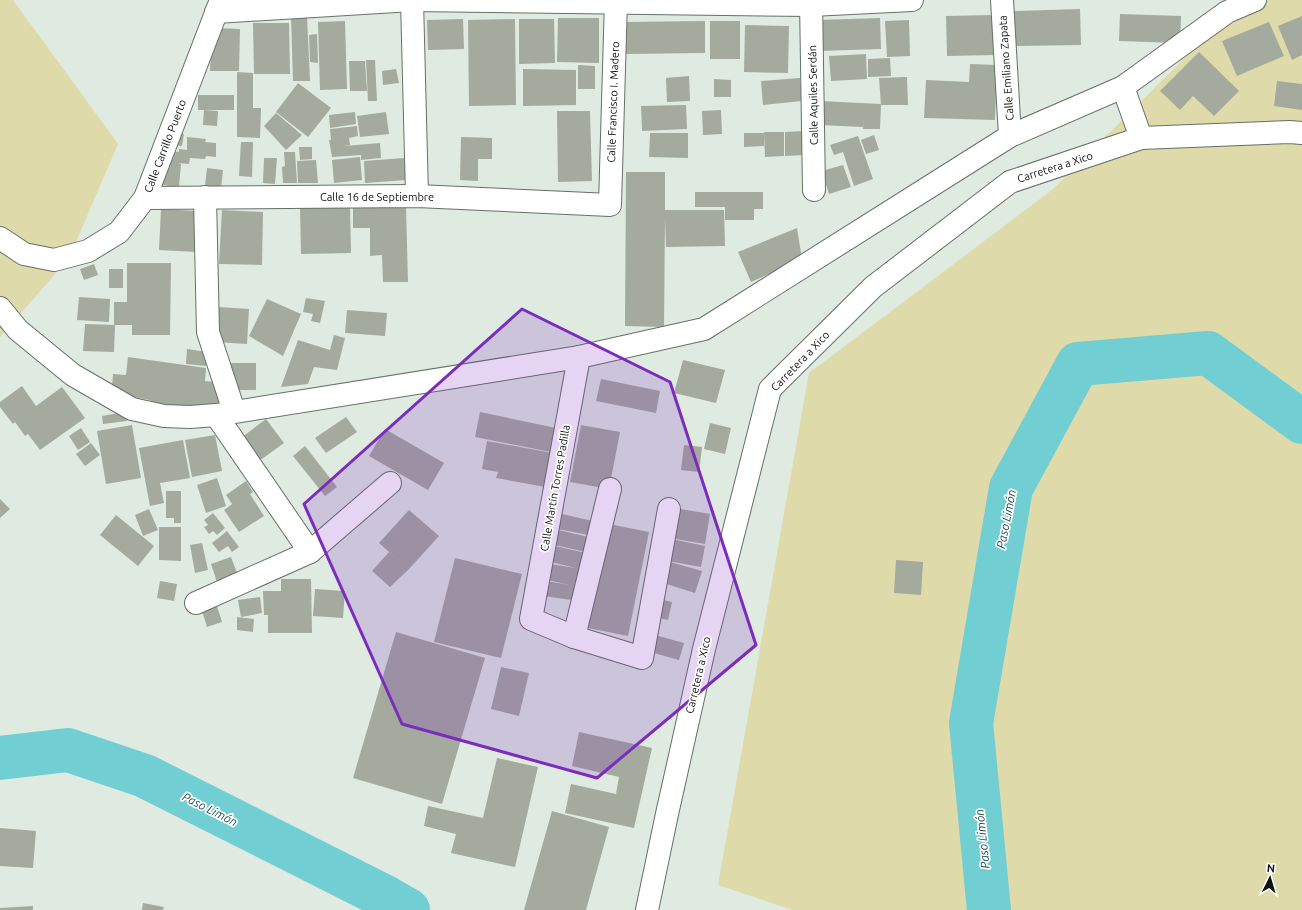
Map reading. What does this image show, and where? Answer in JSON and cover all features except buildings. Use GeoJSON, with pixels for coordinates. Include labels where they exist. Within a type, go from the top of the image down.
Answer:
{"type":"FeatureCollection","features":[{"type":"Feature","properties":{"kind":"street"},"geometry":{"type":"LineString","coordinates":[[219,6],[412,0],[811,2],[912,0]]}},
{"type":"Feature","properties":{"kind":"street"},"geometry":{"type":"LineString","coordinates":[[412,0],[418,196]]}},
{"type":"Feature","properties":{"kind":"street","name":"Calle Emiliano Zapata"},"geometry":{"type":"LineString","coordinates":[[1002,0],[1010,136]]}},
{"type":"Feature","properties":{"kind":"street"},"geometry":{"type":"LineString","coordinates":[[0,308],[18,330],[73,375],[132,409],[164,416],[190,417],[225,413],[579,357],[704,329],[1010,136],[1124,87],[1227,12],[1255,0]]}},
{"type":"Feature","properties":{"kind":"street","name":"Calle Francisco I. Madero"},"geometry":{"type":"LineString","coordinates":[[610,205],[616,2]]}},
{"type":"Feature","properties":{"kind":"street","name":"Calle Aquiles Serdán"},"geometry":{"type":"LineString","coordinates":[[811,2],[814,190]]}},
{"type":"Feature","properties":{"kind":"street","name":"Calle Carrillo Puerto"},"geometry":{"type":"LineString","coordinates":[[0,238],[24,254],[54,260],[88,251],[119,232],[145,198],[219,6]]}},
{"type":"Feature","properties":{"kind":"street"},"geometry":{"type":"LineString","coordinates":[[1124,87],[1141,138]]}},
{"type":"Feature","properties":{"kind":"street","name":"Carretera a Xico"},"geometry":{"type":"LineString","coordinates":[[647,910],[704,648],[770,389],[873,287],[1010,182],[1141,138],[1290,132],[1302,133]]}},
{"type":"Feature","properties":{"kind":"street","name":"Calle 16 de Septiembre"},"geometry":{"type":"LineString","coordinates":[[145,198],[418,196],[610,205]]}},
{"type":"Feature","properties":{"kind":"street"},"geometry":{"type":"LineString","coordinates":[[206,197],[208,332],[225,413],[310,552]]}},
{"type":"Feature","properties":{"kind":"street","name":"Calle Martín Torres Padilla"},"geometry":{"type":"LineString","coordinates":[[574,637],[531,619],[579,357]]}},
{"type":"Feature","properties":{"kind":"street"},"geometry":{"type":"LineString","coordinates":[[196,603],[310,552],[390,483]]}},
{"type":"Feature","properties":{"kind":"street"},"geometry":{"type":"LineString","coordinates":[[610,489],[574,637],[642,658],[669,509]]}},
{"type":"Feature","properties":{"kind":"highlighted area"},"geometry":{"type":"Polygon","coordinates":[[[522,309],[670,382],[756,645],[597,778],[402,724],[304,504],[522,309]]]}},
{"type":"Feature","properties":{"kind":"shaded area"},"geometry":{"type":"Polygon","coordinates":[[[0,0],[13,0],[118,144],[69,258],[0,337],[0,0]]]}},
{"type":"Feature","properties":{"kind":"shaded area"},"geometry":{"type":"Polygon","coordinates":[[[1243,0],[1302,0],[1302,910],[793,910],[718,885],[809,373],[1052,190],[1243,0]]]}},
{"type":"Feature","properties":{"kind":"waterway","name":"Paso Limón"},"geometry":{"type":"LineString","coordinates":[[989,910],[971,723],[1011,488],[1078,364],[1208,353],[1302,422]]}},
{"type":"Feature","properties":{"kind":"waterway","name":"Paso Limón"},"geometry":{"type":"LineString","coordinates":[[0,758],[68,750],[145,776],[408,910]]}}]}
